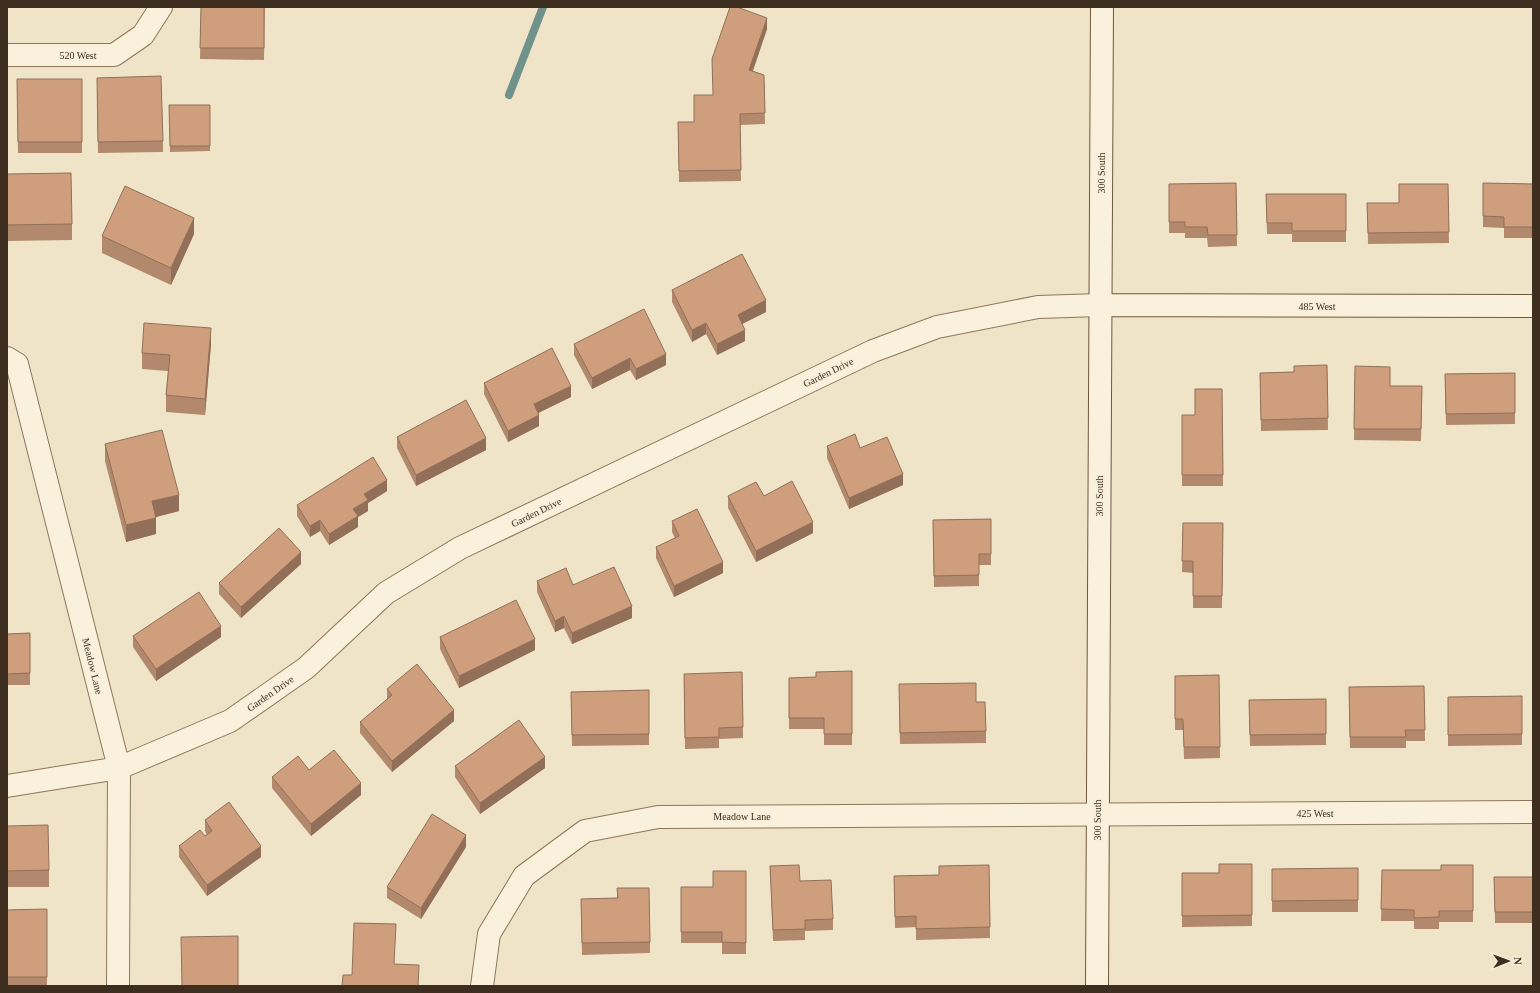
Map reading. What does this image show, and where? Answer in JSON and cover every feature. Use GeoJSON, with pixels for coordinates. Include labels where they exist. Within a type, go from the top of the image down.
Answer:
{"type":"FeatureCollection","features":[{"type":"Feature","properties":{"kind":"street","name":"520 West"},"geometry":{"type":"LineString","coordinates":[[7,55],[114,55],[144,35],[161,7]]}},
{"type":"Feature","properties":{"kind":"street","name":"300 South"},"geometry":{"type":"LineString","coordinates":[[1097,986],[1102,7]]}},
{"type":"Feature","properties":{"kind":"street","name":"485 West"},"geometry":{"type":"LineString","coordinates":[[1100,305],[1533,306]]}},
{"type":"Feature","properties":{"kind":"street","name":"Garden Drive"},"geometry":{"type":"LineString","coordinates":[[7,786],[119,768],[230,720],[306,668],[386,593],[460,548],[873,351],[937,327],[1038,307],[1100,305]]}},
{"type":"Feature","properties":{"kind":"street","name":"Meadow Lane"},"geometry":{"type":"LineString","coordinates":[[7,358],[17,364],[119,768],[118,986]]}},
{"type":"Feature","properties":{"kind":"street","name":"425 West"},"geometry":{"type":"LineString","coordinates":[[1097,814],[1533,812]]}},
{"type":"Feature","properties":{"kind":"street","name":"Meadow Lane"},"geometry":{"type":"LineString","coordinates":[[482,986],[489,934],[524,876],[585,831],[658,817],[1097,814]]}},
{"type":"Feature","properties":{"kind":"building"},"geometry":{"type":"Polygon","coordinates":[[[201,7],[264,7],[264,48],[200,48],[201,7]]]}},
{"type":"Feature","properties":{"kind":"building"},"geometry":{"type":"Polygon","coordinates":[[[730,7],[737,7],[767,18],[749,70],[764,75],[765,113],[740,114],[741,170],[679,171],[678,122],[694,122],[694,95],[713,95],[712,59],[730,7]]]}},
{"type":"Feature","properties":{"kind":"building"},"geometry":{"type":"Polygon","coordinates":[[[161,76],[163,141],[98,142],[97,78],[161,76]]]}},
{"type":"Feature","properties":{"kind":"building"},"geometry":{"type":"Polygon","coordinates":[[[17,79],[82,79],[82,142],[18,142],[17,79]]]}},
{"type":"Feature","properties":{"kind":"building"},"geometry":{"type":"Polygon","coordinates":[[[169,105],[210,105],[210,146],[170,146],[169,105]]]}},
{"type":"Feature","properties":{"kind":"building"},"geometry":{"type":"Polygon","coordinates":[[[71,173],[72,224],[7,225],[7,174],[71,173]]]}},
{"type":"Feature","properties":{"kind":"building"},"geometry":{"type":"Polygon","coordinates":[[[1236,183],[1237,235],[1208,235],[1207,227],[1185,227],[1185,222],[1169,222],[1169,184],[1236,183]]]}},
{"type":"Feature","properties":{"kind":"building"},"geometry":{"type":"Polygon","coordinates":[[[1483,183],[1533,184],[1533,227],[1504,227],[1504,217],[1483,216],[1483,183]]]}},
{"type":"Feature","properties":{"kind":"building"},"geometry":{"type":"Polygon","coordinates":[[[1399,184],[1448,184],[1449,232],[1368,233],[1367,203],[1399,203],[1399,184]]]}},
{"type":"Feature","properties":{"kind":"building"},"geometry":{"type":"Polygon","coordinates":[[[125,186],[194,218],[171,268],[102,236],[125,186]]]}},
{"type":"Feature","properties":{"kind":"building"},"geometry":{"type":"Polygon","coordinates":[[[1266,194],[1346,194],[1346,231],[1292,231],[1292,223],[1267,223],[1266,194]]]}},
{"type":"Feature","properties":{"kind":"building"},"geometry":{"type":"Polygon","coordinates":[[[742,254],[766,300],[738,315],[745,330],[717,344],[706,323],[692,330],[672,290],[742,254]]]}},
{"type":"Feature","properties":{"kind":"building"},"geometry":{"type":"Polygon","coordinates":[[[644,309],[666,354],[636,369],[630,358],[592,378],[574,344],[644,309]]]}},
{"type":"Feature","properties":{"kind":"building"},"geometry":{"type":"Polygon","coordinates":[[[144,323],[211,328],[205,399],[166,395],[170,355],[142,353],[144,323]]]}},
{"type":"Feature","properties":{"kind":"building"},"geometry":{"type":"Polygon","coordinates":[[[552,348],[571,386],[534,404],[539,415],[508,431],[484,383],[552,348]]]}},
{"type":"Feature","properties":{"kind":"building"},"geometry":{"type":"Polygon","coordinates":[[[1327,365],[1328,418],[1261,420],[1260,373],[1294,372],[1294,366],[1327,365]]]}},
{"type":"Feature","properties":{"kind":"building"},"geometry":{"type":"Polygon","coordinates":[[[1355,366],[1390,367],[1390,386],[1422,386],[1421,429],[1354,429],[1355,366]]]}},
{"type":"Feature","properties":{"kind":"building"},"geometry":{"type":"Polygon","coordinates":[[[1515,373],[1515,413],[1446,414],[1445,374],[1515,373]]]}},
{"type":"Feature","properties":{"kind":"building"},"geometry":{"type":"Polygon","coordinates":[[[1195,389],[1222,389],[1223,475],[1182,475],[1182,415],[1195,415],[1195,389]]]}},
{"type":"Feature","properties":{"kind":"building"},"geometry":{"type":"Polygon","coordinates":[[[466,400],[486,438],[416,475],[397,437],[466,400]]]}},
{"type":"Feature","properties":{"kind":"building"},"geometry":{"type":"Polygon","coordinates":[[[162,430],[179,495],[152,501],[156,518],[126,525],[105,444],[162,430]]]}},
{"type":"Feature","properties":{"kind":"building"},"geometry":{"type":"Polygon","coordinates":[[[855,434],[860,448],[887,437],[903,474],[849,498],[827,446],[855,434]]]}},
{"type":"Feature","properties":{"kind":"building"},"geometry":{"type":"Polygon","coordinates":[[[373,457],[387,480],[364,494],[368,500],[353,509],[358,516],[329,534],[320,520],[310,526],[297,505],[373,457]]]}},
{"type":"Feature","properties":{"kind":"building"},"geometry":{"type":"Polygon","coordinates":[[[792,481],[813,522],[756,551],[728,496],[756,482],[764,496],[792,481]]]}},
{"type":"Feature","properties":{"kind":"building"},"geometry":{"type":"Polygon","coordinates":[[[697,509],[723,562],[674,586],[656,547],[679,536],[672,521],[697,509]]]}},
{"type":"Feature","properties":{"kind":"building"},"geometry":{"type":"Polygon","coordinates":[[[991,519],[991,554],[979,554],[979,575],[934,576],[933,520],[991,519]]]}},
{"type":"Feature","properties":{"kind":"building"},"geometry":{"type":"Polygon","coordinates":[[[1183,523],[1223,523],[1222,596],[1193,596],[1193,561],[1182,561],[1183,523]]]}},
{"type":"Feature","properties":{"kind":"building"},"geometry":{"type":"Polygon","coordinates":[[[279,528],[301,552],[241,607],[219,583],[279,528]]]}},
{"type":"Feature","properties":{"kind":"building"},"geometry":{"type":"Polygon","coordinates":[[[614,567],[632,606],[572,633],[564,616],[555,621],[537,581],[566,568],[573,585],[614,567]]]}},
{"type":"Feature","properties":{"kind":"building"},"geometry":{"type":"Polygon","coordinates":[[[199,592],[221,626],[156,669],[133,636],[199,592]]]}},
{"type":"Feature","properties":{"kind":"building"},"geometry":{"type":"Polygon","coordinates":[[[516,600],[535,639],[459,676],[440,637],[516,600]]]}},
{"type":"Feature","properties":{"kind":"building"},"geometry":{"type":"Polygon","coordinates":[[[30,633],[30,673],[7,674],[7,634],[30,633]]]}},
{"type":"Feature","properties":{"kind":"building"},"geometry":{"type":"Polygon","coordinates":[[[417,664],[454,710],[392,761],[360,722],[392,695],[387,689],[417,664]]]}},
{"type":"Feature","properties":{"kind":"building"},"geometry":{"type":"Polygon","coordinates":[[[852,671],[852,734],[824,734],[824,718],[789,718],[789,678],[816,677],[816,672],[852,671]]]}},
{"type":"Feature","properties":{"kind":"building"},"geometry":{"type":"Polygon","coordinates":[[[742,672],[743,727],[719,728],[719,737],[685,738],[684,674],[742,672]]]}},
{"type":"Feature","properties":{"kind":"building"},"geometry":{"type":"Polygon","coordinates":[[[1219,675],[1220,747],[1184,747],[1183,719],[1175,719],[1175,676],[1219,675]]]}},
{"type":"Feature","properties":{"kind":"building"},"geometry":{"type":"Polygon","coordinates":[[[976,683],[976,702],[985,702],[986,731],[900,733],[899,684],[976,683]]]}},
{"type":"Feature","properties":{"kind":"building"},"geometry":{"type":"Polygon","coordinates":[[[1424,686],[1425,730],[1405,730],[1406,737],[1350,737],[1349,687],[1424,686]]]}},
{"type":"Feature","properties":{"kind":"building"},"geometry":{"type":"Polygon","coordinates":[[[649,690],[649,734],[572,735],[571,692],[649,690]]]}},
{"type":"Feature","properties":{"kind":"building"},"geometry":{"type":"Polygon","coordinates":[[[1522,696],[1522,734],[1448,735],[1448,697],[1522,696]]]}},
{"type":"Feature","properties":{"kind":"building"},"geometry":{"type":"Polygon","coordinates":[[[1326,699],[1326,734],[1250,735],[1249,700],[1326,699]]]}},
{"type":"Feature","properties":{"kind":"building"},"geometry":{"type":"Polygon","coordinates":[[[519,720],[545,757],[480,803],[455,766],[519,720]]]}},
{"type":"Feature","properties":{"kind":"building"},"geometry":{"type":"Polygon","coordinates":[[[334,750],[361,783],[311,824],[272,777],[298,756],[309,770],[334,750]]]}},
{"type":"Feature","properties":{"kind":"building"},"geometry":{"type":"Polygon","coordinates":[[[229,802],[261,846],[207,885],[179,846],[200,830],[205,836],[212,831],[205,820],[229,802]]]}},
{"type":"Feature","properties":{"kind":"building"},"geometry":{"type":"Polygon","coordinates":[[[432,814],[466,835],[421,908],[387,887],[432,814]]]}},
{"type":"Feature","properties":{"kind":"building"},"geometry":{"type":"Polygon","coordinates":[[[48,825],[49,870],[7,871],[7,826],[48,825]]]}},
{"type":"Feature","properties":{"kind":"building"},"geometry":{"type":"Polygon","coordinates":[[[1219,864],[1252,864],[1252,915],[1182,916],[1182,873],[1219,873],[1219,864]]]}},
{"type":"Feature","properties":{"kind":"building"},"geometry":{"type":"Polygon","coordinates":[[[799,865],[800,881],[831,880],[833,919],[805,920],[805,929],[773,930],[770,866],[799,865]]]}},
{"type":"Feature","properties":{"kind":"building"},"geometry":{"type":"Polygon","coordinates":[[[989,865],[990,927],[916,929],[916,916],[895,917],[894,876],[939,875],[939,866],[989,865]]]}},
{"type":"Feature","properties":{"kind":"building"},"geometry":{"type":"Polygon","coordinates":[[[1441,865],[1473,865],[1473,911],[1439,911],[1439,917],[1414,918],[1414,910],[1381,909],[1382,870],[1441,870],[1441,865]]]}},
{"type":"Feature","properties":{"kind":"building"},"geometry":{"type":"Polygon","coordinates":[[[1358,868],[1358,900],[1272,901],[1272,869],[1358,868]]]}},
{"type":"Feature","properties":{"kind":"building"},"geometry":{"type":"Polygon","coordinates":[[[713,871],[746,871],[746,943],[722,942],[722,932],[681,932],[681,887],[713,887],[713,871]]]}},
{"type":"Feature","properties":{"kind":"building"},"geometry":{"type":"Polygon","coordinates":[[[1494,877],[1533,877],[1533,912],[1495,912],[1494,877]]]}},
{"type":"Feature","properties":{"kind":"building"},"geometry":{"type":"Polygon","coordinates":[[[617,888],[649,888],[650,942],[582,943],[581,899],[618,898],[617,888]]]}},
{"type":"Feature","properties":{"kind":"building"},"geometry":{"type":"Polygon","coordinates":[[[47,909],[47,977],[7,977],[7,910],[47,909]]]}},
{"type":"Feature","properties":{"kind":"building"},"geometry":{"type":"Polygon","coordinates":[[[354,923],[396,924],[394,964],[419,965],[418,986],[342,986],[343,975],[352,975],[354,923]]]}},
{"type":"Feature","properties":{"kind":"building"},"geometry":{"type":"Polygon","coordinates":[[[238,936],[238,986],[182,986],[181,937],[238,936]]]}},
{"type":"Feature","properties":{"kind":"waterway"},"geometry":{"type":"LineString","coordinates":[[509,95],[543,7]]}}]}
